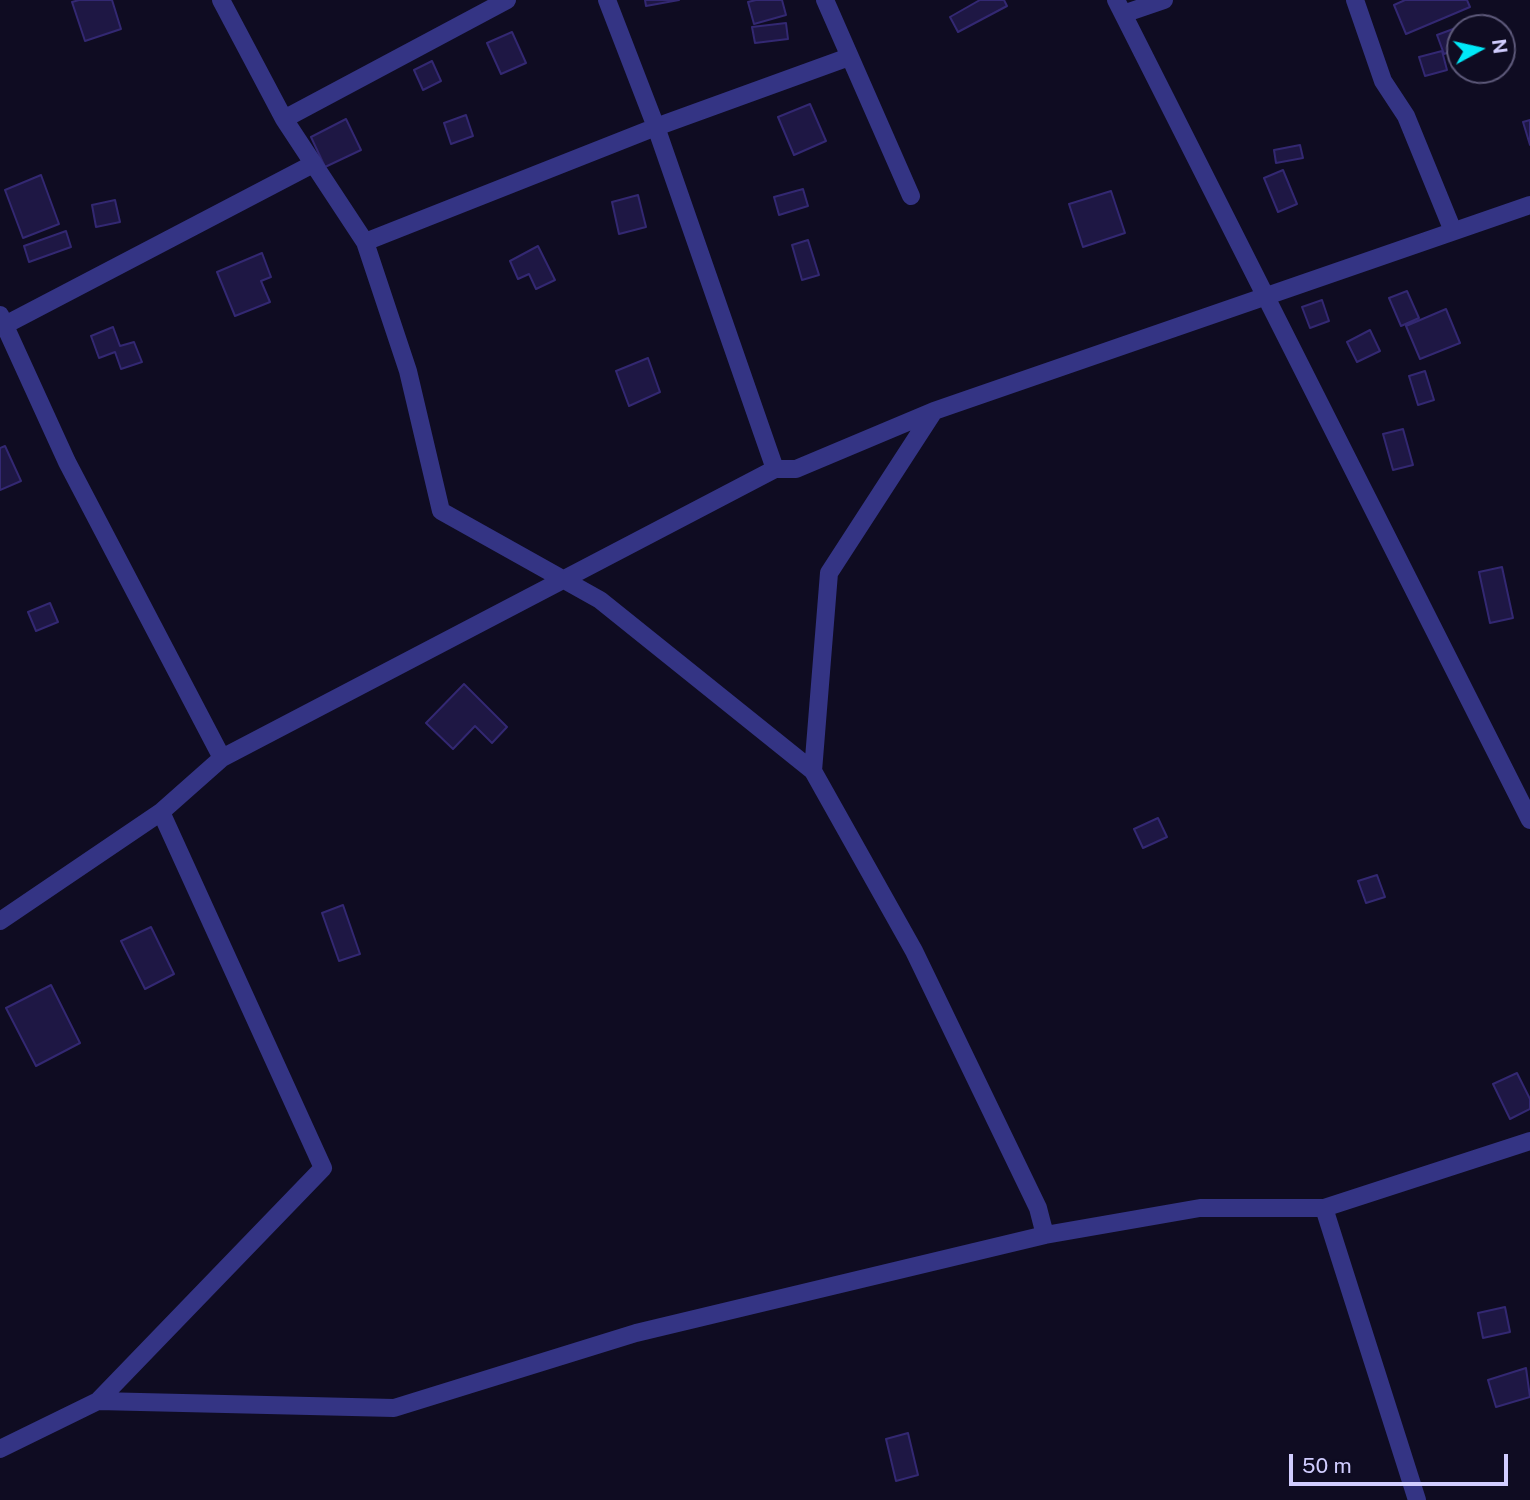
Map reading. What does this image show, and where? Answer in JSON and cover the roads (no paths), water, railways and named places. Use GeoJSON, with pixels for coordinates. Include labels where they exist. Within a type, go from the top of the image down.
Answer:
{"type":"FeatureCollection","features":[{"type":"Feature","properties":{"kind":"street"},"geometry":{"type":"LineString","coordinates":[[221,0],[284,118],[365,242],[408,371],[441,511],[600,600],[813,771],[914,951],[1038,1208],[1045,1235]]}},
{"type":"Feature","properties":{"kind":"street"},"geometry":{"type":"LineString","coordinates":[[284,118],[507,0]]}},
{"type":"Feature","properties":{"kind":"street"},"geometry":{"type":"LineString","coordinates":[[607,0],[656,127],[775,469]]}},
{"type":"Feature","properties":{"kind":"street"},"geometry":{"type":"LineString","coordinates":[[825,0],[911,196]]}},
{"type":"Feature","properties":{"kind":"street"},"geometry":{"type":"LineString","coordinates":[[1164,0],[1119,7],[1523,789],[1530,820]]}},
{"type":"Feature","properties":{"kind":"street"},"geometry":{"type":"LineString","coordinates":[[1355,0],[1383,81],[1406,116],[1453,231]]}},
{"type":"Feature","properties":{"kind":"street"},"geometry":{"type":"LineString","coordinates":[[365,242],[656,127],[849,57]]}},
{"type":"Feature","properties":{"kind":"street"},"geometry":{"type":"LineString","coordinates":[[222,758],[67,462],[2,320],[313,164]]}},
{"type":"Feature","properties":{"kind":"street"},"geometry":{"type":"LineString","coordinates":[[0,921],[162,812],[222,758],[775,469],[796,468],[934,411],[1530,205]]}},
{"type":"Feature","properties":{"kind":"street"},"geometry":{"type":"LineString","coordinates":[[813,771],[829,573],[934,411]]}},
{"type":"Feature","properties":{"kind":"street"},"geometry":{"type":"LineString","coordinates":[[0,1449],[98,1401],[323,1168],[162,812]]}},
{"type":"Feature","properties":{"kind":"street"},"geometry":{"type":"LineString","coordinates":[[98,1401],[394,1408],[636,1333],[1045,1235],[1200,1208],[1324,1208],[1530,1141]]}},
{"type":"Feature","properties":{"kind":"street"},"geometry":{"type":"LineString","coordinates":[[1324,1208],[1417,1500]]}}]}
